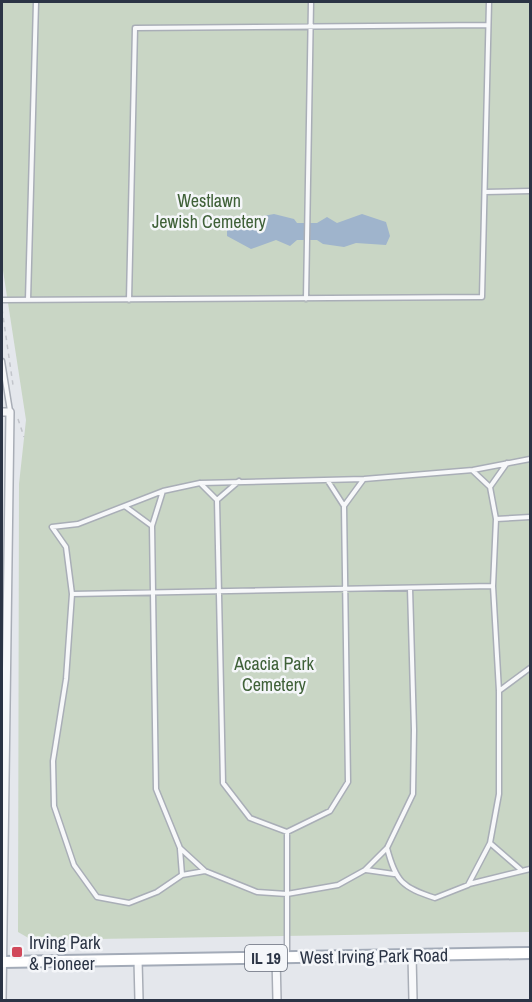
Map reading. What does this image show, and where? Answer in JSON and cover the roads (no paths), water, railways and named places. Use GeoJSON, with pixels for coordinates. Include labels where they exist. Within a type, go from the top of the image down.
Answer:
{"type":"FeatureCollection","features":[{"type":"Feature","properties":{"kind":"main road","name":"West Irving Park Road"},"geometry":{"type":"LineString","coordinates":[[2,962],[531,954]]}},
{"type":"Feature","properties":{"kind":"street"},"geometry":{"type":"LineString","coordinates":[[2,1000],[6,412]]}},
{"type":"Feature","properties":{"kind":"street"},"geometry":{"type":"LineString","coordinates":[[412,955],[412,1000]]}},
{"type":"Feature","properties":{"kind":"street"},"geometry":{"type":"LineString","coordinates":[[277,1000],[281,957]]}},
{"type":"Feature","properties":{"kind":"street"},"geometry":{"type":"LineString","coordinates":[[138,960],[139,1000]]}},
{"type":"Feature","properties":{"kind":"lane"},"geometry":{"type":"LineString","coordinates":[[28,300],[36,2]]}},
{"type":"Feature","properties":{"kind":"lane"},"geometry":{"type":"LineString","coordinates":[[306,299],[311,2]]}},
{"type":"Feature","properties":{"kind":"lane"},"geometry":{"type":"LineString","coordinates":[[2,300],[482,297],[489,2]]}},
{"type":"Feature","properties":{"kind":"lane"},"geometry":{"type":"LineString","coordinates":[[129,300],[135,28],[488,25]]}},
{"type":"Feature","properties":{"kind":"lane"},"geometry":{"type":"LineString","coordinates":[[485,192],[531,191]]}},
{"type":"Feature","properties":{"kind":"lane"},"geometry":{"type":"LineString","coordinates":[[2,361],[6,412]]}},
{"type":"Feature","properties":{"kind":"lane"},"geometry":{"type":"LineString","coordinates":[[205,871],[182,875],[157,892],[129,903],[97,897],[74,865],[54,806],[53,761],[66,679],[72,594],[66,547],[52,527],[78,524],[163,491],[200,483],[364,479],[473,470],[531,459]]}},
{"type":"Feature","properties":{"kind":"lane"},"geometry":{"type":"LineString","coordinates":[[490,487],[508,462]]}},
{"type":"Feature","properties":{"kind":"lane"},"geometry":{"type":"LineString","coordinates":[[468,885],[490,843],[499,794],[499,691],[493,586],[496,519],[490,487],[473,470]]}},
{"type":"Feature","properties":{"kind":"lane"},"geometry":{"type":"LineString","coordinates":[[344,506],[364,479]]}},
{"type":"Feature","properties":{"kind":"lane"},"geometry":{"type":"LineString","coordinates":[[217,500],[239,481]]}},
{"type":"Feature","properties":{"kind":"lane"},"geometry":{"type":"LineString","coordinates":[[200,483],[217,500],[223,783],[250,818],[287,832],[330,811],[348,782],[344,506],[328,481]]}},
{"type":"Feature","properties":{"kind":"lane"},"geometry":{"type":"LineString","coordinates":[[163,491],[152,526],[156,789],[180,848],[182,875]]}},
{"type":"Feature","properties":{"kind":"lane"},"geometry":{"type":"LineString","coordinates":[[125,507],[152,526]]}},
{"type":"Feature","properties":{"kind":"lane"},"geometry":{"type":"LineString","coordinates":[[496,519],[531,517]]}},
{"type":"Feature","properties":{"kind":"lane"},"geometry":{"type":"LineString","coordinates":[[72,594],[493,586]]}},
{"type":"Feature","properties":{"kind":"lane"},"geometry":{"type":"LineString","coordinates":[[180,848],[205,871],[257,892],[287,894],[338,885],[365,870],[387,848],[413,794],[414,730],[410,588]]}},
{"type":"Feature","properties":{"kind":"lane"},"geometry":{"type":"LineString","coordinates":[[499,691],[531,668]]}},
{"type":"Feature","properties":{"kind":"lane"},"geometry":{"type":"LineString","coordinates":[[281,957],[287,894],[287,832]]}},
{"type":"Feature","properties":{"kind":"lane"},"geometry":{"type":"LineString","coordinates":[[490,843],[521,869]]}},
{"type":"Feature","properties":{"kind":"lane"},"geometry":{"type":"LineString","coordinates":[[387,848],[394,874]]}},
{"type":"Feature","properties":{"kind":"lane"},"geometry":{"type":"LineString","coordinates":[[365,870],[394,874],[413,890],[435,898],[468,885],[521,869],[531,869]]}},
{"type":"Feature","properties":{"kind":"water"},"geometry":{"type":"Polygon","coordinates":[[[274,214],[294,219],[297,223],[317,223],[327,217],[337,223],[362,214],[386,222],[390,236],[386,245],[356,243],[344,247],[323,244],[317,240],[297,240],[290,246],[276,240],[251,249],[227,236],[227,222],[232,217],[253,218],[274,214]]]}},
{"type":"Feature","properties":{"kind":"place","name":"Irving Park & Pioneer"},"geometry":{"type":"Point","coordinates":[17,952]}},
{"type":"Feature","properties":{"kind":"park label","name":"Westlawn Jewish Cemetery"},"geometry":{"type":"Point","coordinates":[209,210]}},
{"type":"Feature","properties":{"kind":"park label","name":"Acacia Park Cemetery"},"geometry":{"type":"Point","coordinates":[274,673]}}]}
